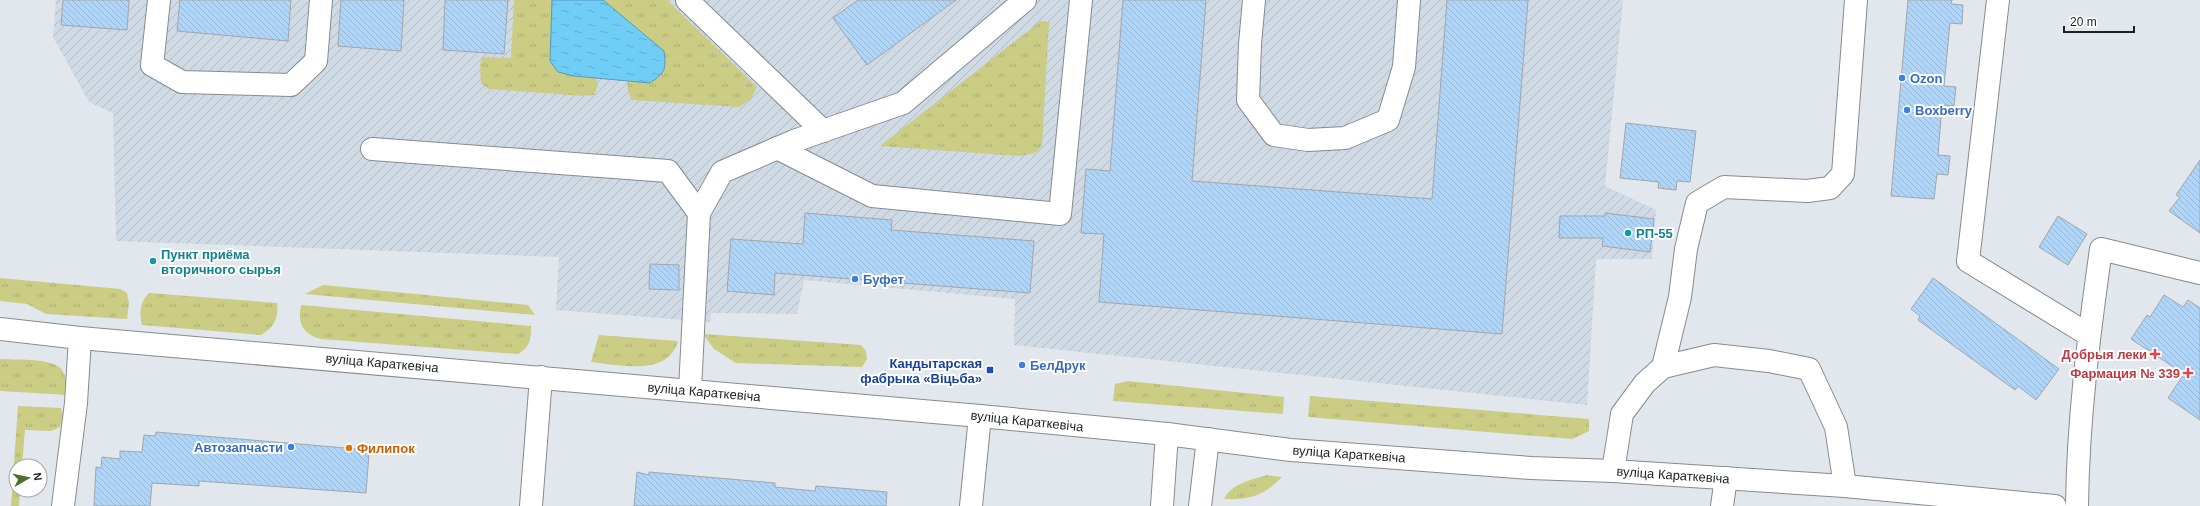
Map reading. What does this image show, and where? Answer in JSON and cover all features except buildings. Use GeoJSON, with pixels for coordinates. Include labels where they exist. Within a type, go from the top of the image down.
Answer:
{"type":"FeatureCollection","features":[{"type":"Feature","properties":{"kind":"street"},"geometry":{"type":"LineString","coordinates":[[159,0],[152,65],[182,82],[291,85],[316,61],[321,0]]}},
{"type":"Feature","properties":{"kind":"street"},"geometry":{"type":"LineString","coordinates":[[687,0],[823,131]]}},
{"type":"Feature","properties":{"kind":"street"},"geometry":{"type":"LineString","coordinates":[[690,390],[699,213],[722,172],[777,148],[904,103],[1025,0]]}},
{"type":"Feature","properties":{"kind":"street"},"geometry":{"type":"LineString","coordinates":[[777,148],[872,196],[1060,214],[1081,0]]}},
{"type":"Feature","properties":{"kind":"street"},"geometry":{"type":"LineString","coordinates":[[1254,0],[1250,44],[1248,100],[1274,135],[1308,140],[1344,138],[1388,120],[1404,67],[1409,0]]}},
{"type":"Feature","properties":{"kind":"street"},"geometry":{"type":"LineString","coordinates":[[1663,367],[1680,297],[1686,249],[1697,203],[1724,187],[1807,192],[1830,188],[1843,174],[1856,0]]}},
{"type":"Feature","properties":{"kind":"street"},"geometry":{"type":"LineString","coordinates":[[1998,0],[1968,261],[2089,335]]}},
{"type":"Feature","properties":{"kind":"street"},"geometry":{"type":"LineString","coordinates":[[372,149],[668,171],[699,213]]}},
{"type":"Feature","properties":{"kind":"street"},"geometry":{"type":"LineString","coordinates":[[2077,506],[2078,445],[2089,335],[2101,249],[2200,273]]}},
{"type":"Feature","properties":{"kind":"street","name":"вуліца Караткевіча"},"geometry":{"type":"LineString","coordinates":[[0,329],[80,338],[980,416],[1167,434],[1298,450],[1531,468],[1613,471],[1845,486],[2055,506]]}},
{"type":"Feature","properties":{"kind":"street"},"geometry":{"type":"LineString","coordinates":[[63,506],[76,403],[80,338]]}},
{"type":"Feature","properties":{"kind":"street"},"geometry":{"type":"LineString","coordinates":[[1613,471],[1622,414],[1645,384],[1663,367],[1714,355],[1769,361],[1809,369],[1836,427],[1845,486]]}},
{"type":"Feature","properties":{"kind":"street"},"geometry":{"type":"LineString","coordinates":[[531,506],[541,377]]}},
{"type":"Feature","properties":{"kind":"street"},"geometry":{"type":"LineString","coordinates":[[971,506],[980,416]]}},
{"type":"Feature","properties":{"kind":"street"},"geometry":{"type":"LineString","coordinates":[[1162,506],[1167,434]]}},
{"type":"Feature","properties":{"kind":"street"},"geometry":{"type":"LineString","coordinates":[[1200,506],[1208,439]]}},
{"type":"Feature","properties":{"kind":"street"},"geometry":{"type":"LineString","coordinates":[[1722,506],[1726,478]]}},
{"type":"Feature","properties":{"kind":"shaded area","name":"Кандытарская фабрыка «Віцьба»"},"geometry":{"type":"Polygon","coordinates":[[[56,0],[1623,0],[1605,186],[1656,210],[1652,259],[1596,259],[1587,405],[1014,345],[1015,299],[804,280],[797,314],[711,313],[710,322],[556,310],[559,257],[116,241],[113,113],[89,102],[53,37],[56,0]]]}},
{"type":"Feature","properties":{"kind":"green space"},"geometry":{"type":"Polygon","coordinates":[[[514,0],[552,0],[550,61],[574,76],[597,78],[598,85],[594,95],[584,96],[489,89],[481,83],[480,65],[482,57],[511,58],[514,0]]]}},
{"type":"Feature","properties":{"kind":"green space"},"geometry":{"type":"Polygon","coordinates":[[[603,0],[667,0],[757,87],[751,99],[739,107],[632,100],[628,91],[627,81],[650,83],[664,51],[603,0]]]}},
{"type":"Feature","properties":{"kind":"green space"},"geometry":{"type":"Polygon","coordinates":[[[1041,21],[1049,22],[1042,146],[1035,153],[1019,156],[880,146],[1041,21]]]}},
{"type":"Feature","properties":{"kind":"green space"},"geometry":{"type":"Polygon","coordinates":[[[0,278],[120,289],[127,293],[129,303],[127,319],[46,314],[27,304],[0,301],[0,278]]]}},
{"type":"Feature","properties":{"kind":"green space"},"geometry":{"type":"Polygon","coordinates":[[[323,285],[528,305],[535,315],[305,294],[323,285]]]}},
{"type":"Feature","properties":{"kind":"green space"},"geometry":{"type":"Polygon","coordinates":[[[149,293],[277,303],[277,313],[275,322],[261,335],[142,325],[141,308],[146,296],[149,293]]]}},
{"type":"Feature","properties":{"kind":"green space"},"geometry":{"type":"Polygon","coordinates":[[[301,305],[531,326],[531,335],[525,348],[518,354],[321,339],[310,334],[303,327],[300,318],[301,305]]]}},
{"type":"Feature","properties":{"kind":"green space"},"geometry":{"type":"Polygon","coordinates":[[[703,334],[861,345],[866,351],[867,359],[862,367],[736,363],[714,349],[703,334]]]}},
{"type":"Feature","properties":{"kind":"green space"},"geometry":{"type":"Polygon","coordinates":[[[599,335],[678,341],[673,352],[664,360],[654,364],[642,366],[615,365],[591,362],[599,335]]]}},
{"type":"Feature","properties":{"kind":"green space"},"geometry":{"type":"Polygon","coordinates":[[[0,359],[39,361],[54,364],[64,373],[68,395],[0,391],[0,359]]]}},
{"type":"Feature","properties":{"kind":"green space"},"geometry":{"type":"Polygon","coordinates":[[[1128,381],[1284,397],[1283,414],[1113,401],[1115,384],[1128,381]]]}},
{"type":"Feature","properties":{"kind":"green space"},"geometry":{"type":"Polygon","coordinates":[[[1310,396],[1589,419],[1589,431],[1572,439],[1308,417],[1310,396]]]}},
{"type":"Feature","properties":{"kind":"green space"},"geometry":{"type":"Polygon","coordinates":[[[18,406],[61,408],[63,418],[60,427],[51,431],[25,430],[23,458],[14,458],[18,406]]]}},
{"type":"Feature","properties":{"kind":"green space"},"geometry":{"type":"Polygon","coordinates":[[[1267,475],[1282,477],[1269,489],[1256,496],[1242,499],[1224,499],[1232,489],[1237,486],[1267,475]]]}},
{"type":"Feature","properties":{"kind":"green space"},"geometry":{"type":"Polygon","coordinates":[[[12,498],[20,498],[19,506],[11,506],[12,498]]]}},
{"type":"Feature","properties":{"kind":"water"},"geometry":{"type":"Polygon","coordinates":[[[552,0],[603,0],[664,51],[664,70],[650,83],[574,76],[558,72],[550,61],[552,0]]]}},
{"type":"Feature","properties":{"kind":"place","name":"Ozon"},"geometry":{"type":"Point","coordinates":[1902,78]}},
{"type":"Feature","properties":{"kind":"place","name":"Boxberry"},"geometry":{"type":"Point","coordinates":[1907,110]}},
{"type":"Feature","properties":{"kind":"place","name":"РП-55"},"geometry":{"type":"Point","coordinates":[1628,233]}},
{"type":"Feature","properties":{"kind":"place","name":"Пункт приёма вторичного сырья"},"geometry":{"type":"Point","coordinates":[153,261]}},
{"type":"Feature","properties":{"kind":"place","name":"Буфет"},"geometry":{"type":"Point","coordinates":[855,279]}},
{"type":"Feature","properties":{"kind":"place","name":"Добрыя леки"},"geometry":{"type":"Point","coordinates":[2155,354]}},
{"type":"Feature","properties":{"kind":"place","name":"БелДрук"},"geometry":{"type":"Point","coordinates":[1022,365]}},
{"type":"Feature","properties":{"kind":"place","name":"Кандытарская фабрыка «Віцьба»"},"geometry":{"type":"Point","coordinates":[990,370]}},
{"type":"Feature","properties":{"kind":"place","name":"Фармация № 339"},"geometry":{"type":"Point","coordinates":[2188,373]}},
{"type":"Feature","properties":{"kind":"place","name":"Автозапчасти"},"geometry":{"type":"Point","coordinates":[291,447]}},
{"type":"Feature","properties":{"kind":"place","name":"Филипок"},"geometry":{"type":"Point","coordinates":[349,448]}}]}
